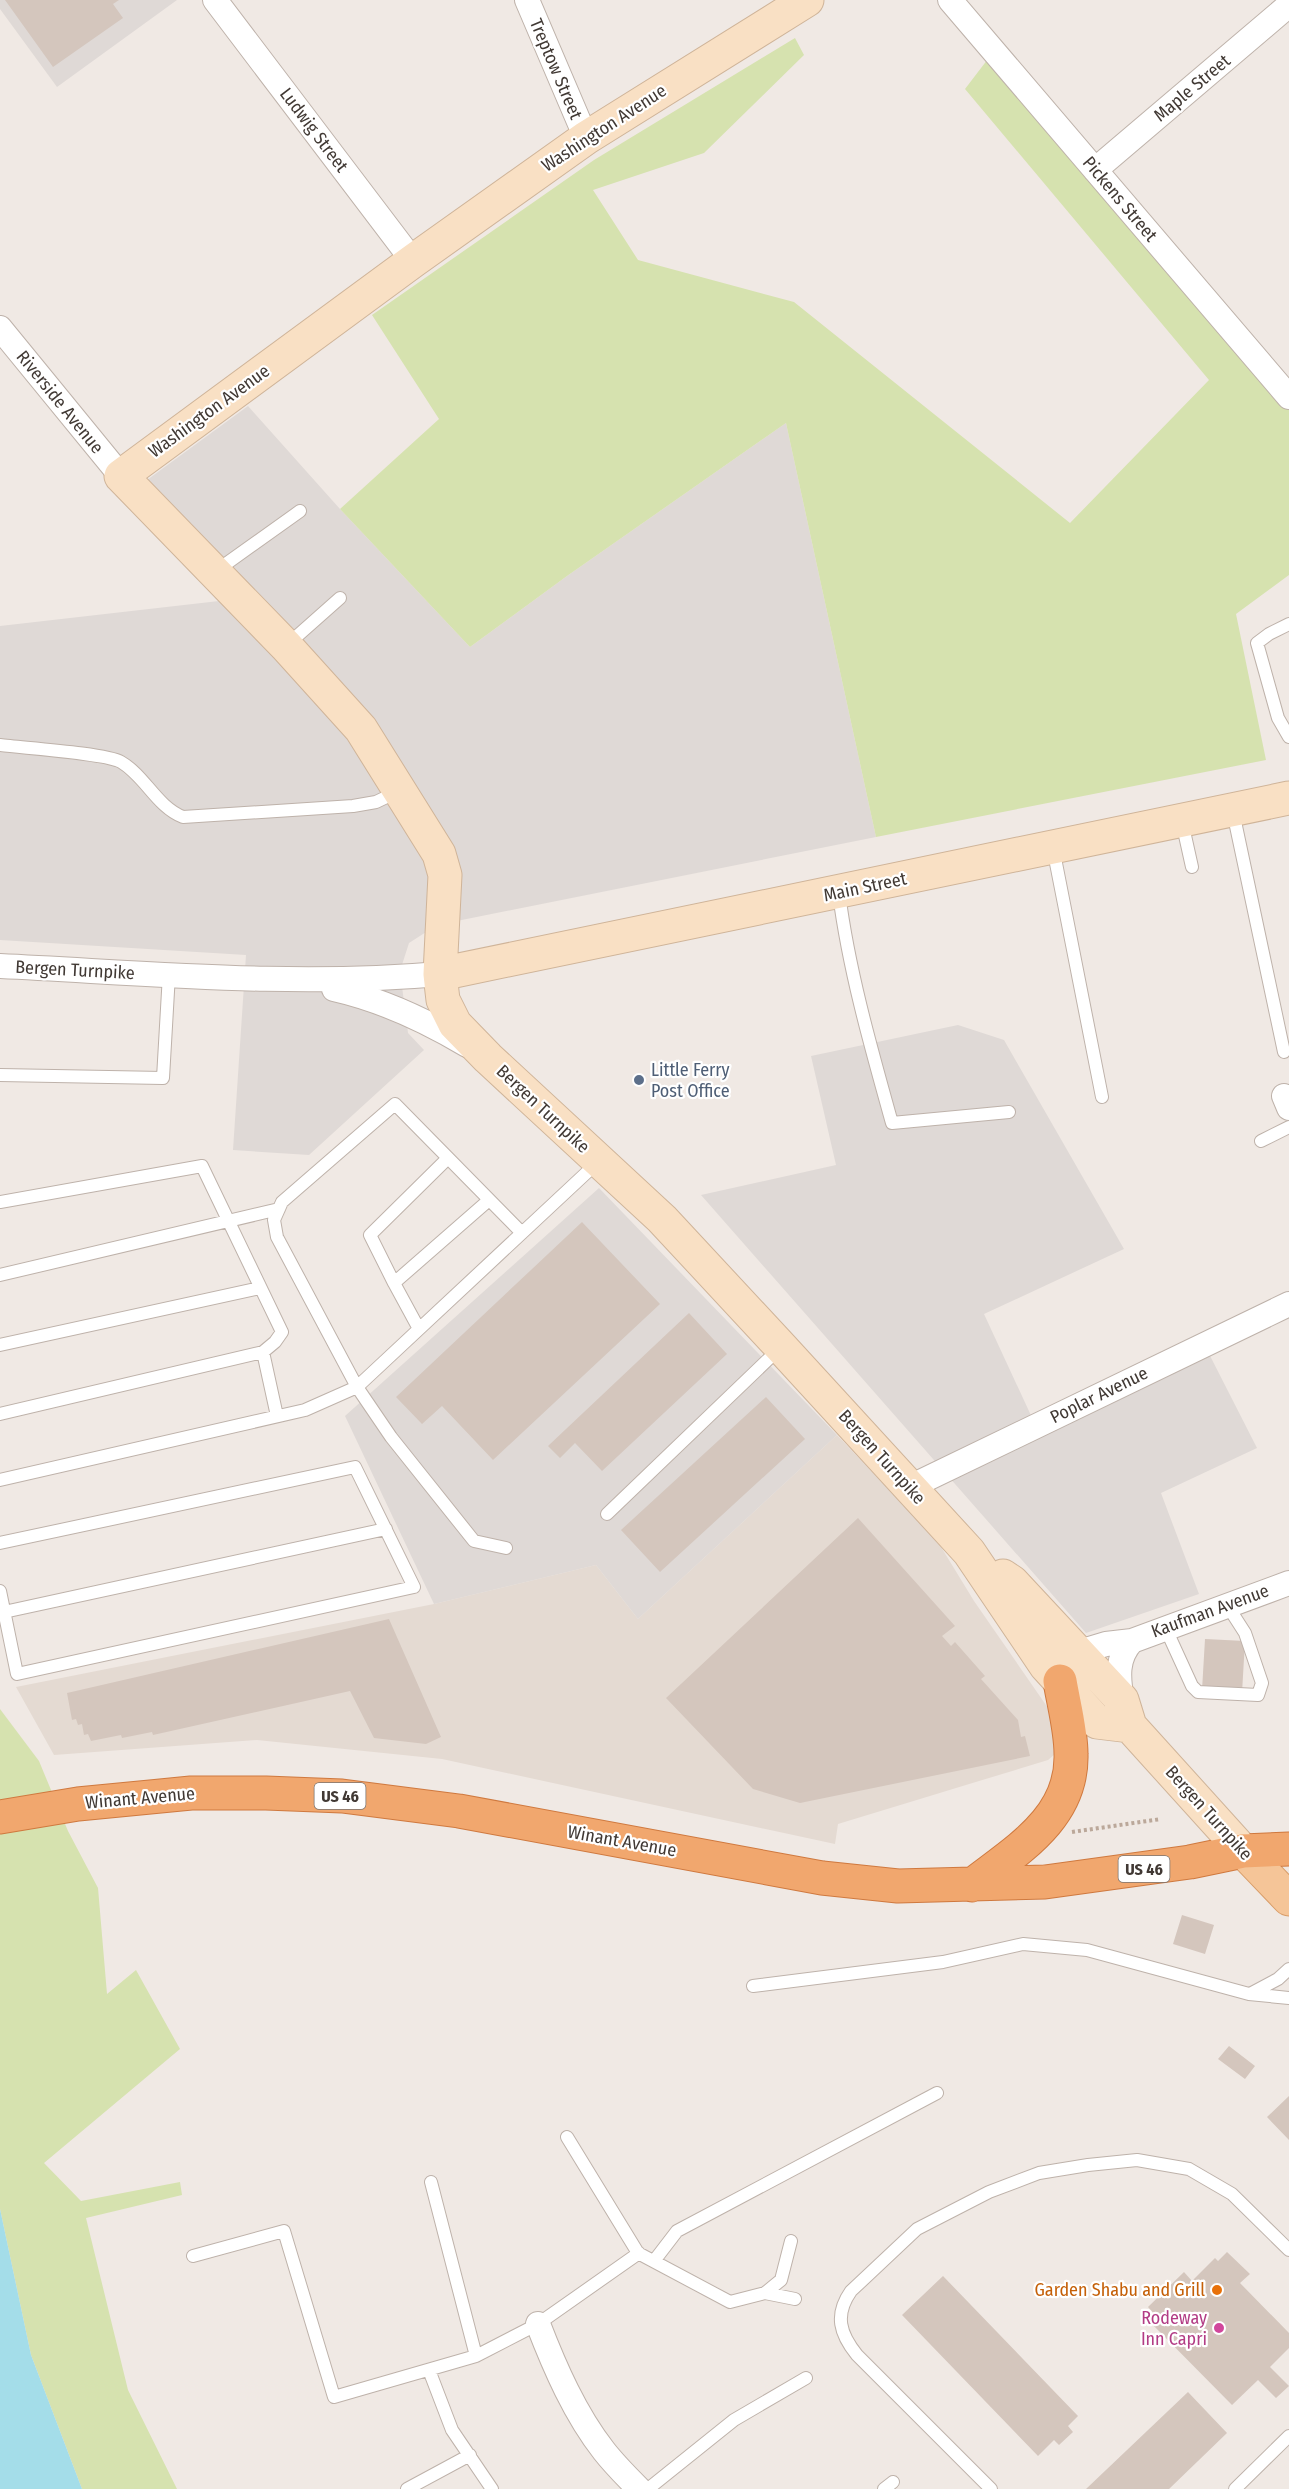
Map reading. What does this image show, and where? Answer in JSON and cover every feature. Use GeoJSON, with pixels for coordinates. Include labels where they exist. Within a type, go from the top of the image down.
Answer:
{"type":"FeatureCollection","features":[{"type":"Feature","properties":{"kind":"highway"},"geometry":{"type":"LineString","coordinates":[[972,1885],[1041,1830],[1065,1795],[1071,1768],[1071,1752],[1060,1681]]}},
{"type":"Feature","properties":{"kind":"highway","name":"Winant Avenue"},"geometry":{"type":"LineString","coordinates":[[0,1817],[78,1804],[153,1796],[228,1792],[304,1794],[379,1800],[459,1811],[678,1852],[854,1882],[898,1886],[1045,1882],[1190,1862],[1243,1851]]}},
{"type":"Feature","properties":{"kind":"highway","name":"US 46"},"geometry":{"type":"LineString","coordinates":[[1243,1851],[1289,1825]]}},
{"type":"Feature","properties":{"kind":"highway","name":"US 46"},"geometry":{"type":"LineString","coordinates":[[1243,1851],[1289,1849]]}},
{"type":"Feature","properties":{"kind":"main road","name":"Bergen Turnpike"},"geometry":{"type":"LineString","coordinates":[[1243,1851],[1289,1899]]}},
{"type":"Feature","properties":{"kind":"street","name":"Ludwig Street"},"geometry":{"type":"LineString","coordinates":[[215,0],[413,261]]}},
{"type":"Feature","properties":{"kind":"street","name":"Treptow Street"},"geometry":{"type":"LineString","coordinates":[[527,0],[586,138]]}},
{"type":"Feature","properties":{"kind":"street","name":"Washington Avenue"},"geometry":{"type":"LineString","coordinates":[[121,476],[413,261],[586,138],[807,0]]}},
{"type":"Feature","properties":{"kind":"street","name":"Pickens Street"},"geometry":{"type":"LineString","coordinates":[[950,0],[1289,397]]}},
{"type":"Feature","properties":{"kind":"street","name":"Maple Street"},"geometry":{"type":"LineString","coordinates":[[1095,170],[1289,5]]}},
{"type":"Feature","properties":{"kind":"street","name":"Riverside Avenue"},"geometry":{"type":"LineString","coordinates":[[0,328],[121,476]]}},
{"type":"Feature","properties":{"kind":"street"},"geometry":{"type":"LineString","coordinates":[[121,476],[286,646],[361,729],[439,854],[445,875],[440,974]]}},
{"type":"Feature","properties":{"kind":"street","name":"Main Street"},"geometry":{"type":"LineString","coordinates":[[440,974],[1289,798]]}},
{"type":"Feature","properties":{"kind":"street","name":"Bergen Turnpike"},"geometry":{"type":"LineString","coordinates":[[0,966],[303,981],[375,980],[440,974],[443,1000],[455,1024],[488,1058],[662,1220],[781,1347],[969,1552],[1046,1666],[1097,1722],[1126,1713]]}},
{"type":"Feature","properties":{"kind":"street"},"geometry":{"type":"LineString","coordinates":[[303,981],[360,995],[408,1012],[488,1058]]}},
{"type":"Feature","properties":{"kind":"street","name":"Poplar Avenue"},"geometry":{"type":"LineString","coordinates":[[909,1487],[1289,1304]]}},
{"type":"Feature","properties":{"kind":"street","name":"Bergen Turnpike"},"geometry":{"type":"LineString","coordinates":[[969,1552],[1012,1582],[1077,1653],[1243,1851]]}},
{"type":"Feature","properties":{"kind":"street","name":"Kaufman Avenue"},"geometry":{"type":"LineString","coordinates":[[1077,1653],[1106,1644],[1132,1641],[1289,1583]]}},
{"type":"Feature","properties":{"kind":"street","name":"Kaufman Avenue"},"geometry":{"type":"LineString","coordinates":[[1126,1713],[1118,1683],[1119,1666],[1123,1650],[1132,1641]]}},
{"type":"Feature","properties":{"kind":"street"},"geometry":{"type":"LineString","coordinates":[[538,2324],[556,2368],[578,2411],[603,2451],[639,2489]]}},
{"type":"Feature","properties":{"kind":"lane"},"geometry":{"type":"LineString","coordinates":[[214,572],[300,511]]}},
{"type":"Feature","properties":{"kind":"lane"},"geometry":{"type":"LineString","coordinates":[[286,646],[340,598]]}},
{"type":"Feature","properties":{"kind":"lane"},"geometry":{"type":"LineString","coordinates":[[1289,624],[1269,634],[1257,644],[1278,718],[1289,737]]}},
{"type":"Feature","properties":{"kind":"lane"},"geometry":{"type":"LineString","coordinates":[[0,745],[119,761],[139,776],[164,804],[183,817],[353,806],[376,802],[400,791]]}},
{"type":"Feature","properties":{"kind":"lane"},"geometry":{"type":"LineString","coordinates":[[1233,810],[1284,1052]]}},
{"type":"Feature","properties":{"kind":"lane"},"geometry":{"type":"LineString","coordinates":[[1182,822],[1192,867]]}},
{"type":"Feature","properties":{"kind":"lane"},"geometry":{"type":"LineString","coordinates":[[1053,848],[1102,1097]]}},
{"type":"Feature","properties":{"kind":"lane"},"geometry":{"type":"LineString","coordinates":[[839,892],[843,927],[869,1041],[892,1124],[1009,1112]]}},
{"type":"Feature","properties":{"kind":"lane"},"geometry":{"type":"LineString","coordinates":[[0,1075],[163,1078],[169,975]]}},
{"type":"Feature","properties":{"kind":"lane"},"geometry":{"type":"LineString","coordinates":[[506,1548],[474,1541],[391,1437],[357,1387],[277,1237],[274,1220],[282,1202],[395,1104],[522,1233]]}},
{"type":"Feature","properties":{"kind":"lane"},"geometry":{"type":"LineString","coordinates":[[1261,1141],[1289,1127]]}},
{"type":"Feature","properties":{"kind":"lane"},"geometry":{"type":"LineString","coordinates":[[419,1329],[370,1235],[448,1158]]}},
{"type":"Feature","properties":{"kind":"lane"},"geometry":{"type":"LineString","coordinates":[[0,1480],[305,1410],[357,1387],[598,1161]]}},
{"type":"Feature","properties":{"kind":"lane"},"geometry":{"type":"LineString","coordinates":[[0,1202],[202,1166],[282,1332],[275,1342],[263,1352],[0,1414]]}},
{"type":"Feature","properties":{"kind":"lane"},"geometry":{"type":"LineString","coordinates":[[394,1283],[489,1200]]}},
{"type":"Feature","properties":{"kind":"lane"},"geometry":{"type":"LineString","coordinates":[[0,1275],[279,1209]]}},
{"type":"Feature","properties":{"kind":"lane"},"geometry":{"type":"LineString","coordinates":[[0,1345],[260,1288]]}},
{"type":"Feature","properties":{"kind":"lane"},"geometry":{"type":"LineString","coordinates":[[607,1514],[781,1347]]}},
{"type":"Feature","properties":{"kind":"lane"},"geometry":{"type":"LineString","coordinates":[[263,1352],[277,1416]]}},
{"type":"Feature","properties":{"kind":"lane"},"geometry":{"type":"LineString","coordinates":[[0,1543],[355,1467],[414,1587],[17,1674],[0,1591]]}},
{"type":"Feature","properties":{"kind":"lane"},"geometry":{"type":"LineString","coordinates":[[4,1612],[386,1529]]}},
{"type":"Feature","properties":{"kind":"lane"},"geometry":{"type":"LineString","coordinates":[[1165,1627],[1192,1686],[1198,1692],[1258,1695],[1262,1683],[1245,1633],[1227,1605]]}},
{"type":"Feature","properties":{"kind":"lane"},"geometry":{"type":"LineString","coordinates":[[753,1986],[943,1962],[1023,1944],[1087,1950],[1249,1994],[1289,1998]]}},
{"type":"Feature","properties":{"kind":"lane"},"geometry":{"type":"LineString","coordinates":[[1249,1994],[1278,1979],[1289,1969]]}},
{"type":"Feature","properties":{"kind":"lane"},"geometry":{"type":"LineString","coordinates":[[654,2261],[677,2231],[937,2093]]}},
{"type":"Feature","properties":{"kind":"lane"},"geometry":{"type":"LineString","coordinates":[[567,2138],[639,2253],[730,2302],[765,2293],[781,2280],[791,2241]]}},
{"type":"Feature","properties":{"kind":"lane"},"geometry":{"type":"LineString","coordinates":[[991,2489],[857,2355],[848,2343],[842,2328],[840,2314],[844,2301],[851,2291],[916,2229],[989,2192],[1039,2173],[1137,2160],[1189,2169],[1232,2194],[1289,2250]]}},
{"type":"Feature","properties":{"kind":"lane"},"geometry":{"type":"LineString","coordinates":[[431,2182],[476,2356]]}},
{"type":"Feature","properties":{"kind":"lane"},"geometry":{"type":"LineString","coordinates":[[193,2256],[284,2232],[334,2397],[476,2356],[538,2324],[639,2253]]}},
{"type":"Feature","properties":{"kind":"lane"},"geometry":{"type":"LineString","coordinates":[[765,2293],[795,2299]]}},
{"type":"Feature","properties":{"kind":"lane"},"geometry":{"type":"LineString","coordinates":[[429,2370],[452,2430],[492,2489]]}},
{"type":"Feature","properties":{"kind":"lane"},"geometry":{"type":"LineString","coordinates":[[648,2489],[734,2420],[806,2378]]}},
{"type":"Feature","properties":{"kind":"lane"},"geometry":{"type":"LineString","coordinates":[[1235,2489],[1289,2436]]}},
{"type":"Feature","properties":{"kind":"lane"},"geometry":{"type":"LineString","coordinates":[[407,2489],[470,2455]]}},
{"type":"Feature","properties":{"kind":"path"},"geometry":{"type":"LineString","coordinates":[[1064,1833],[1161,1819]]}},
{"type":"Feature","properties":{"kind":"shaded area"},"geometry":{"type":"Polygon","coordinates":[[[0,0],[177,0],[57,87],[0,9],[0,0]]]}},
{"type":"Feature","properties":{"kind":"shaded area"},"geometry":{"type":"Polygon","coordinates":[[[248,406],[340,509],[470,647],[567,576],[786,423],[876,837],[437,925],[409,943],[400,971],[408,1033],[424,1050],[309,1155],[233,1150],[246,955],[0,940],[0,626],[219,601],[241,582],[147,480],[248,406]]]}},
{"type":"Feature","properties":{"kind":"shaded area"},"geometry":{"type":"Polygon","coordinates":[[[958,1025],[1004,1040],[1124,1249],[984,1314],[1034,1422],[1203,1342],[1257,1448],[1161,1493],[1199,1594],[1086,1633],[701,1195],[836,1165],[811,1056],[958,1025]]]}},
{"type":"Feature","properties":{"kind":"shaded area"},"geometry":{"type":"Polygon","coordinates":[[[599,1188],[837,1435],[638,1619],[596,1565],[434,1604],[345,1416],[599,1188]]]}},
{"type":"Feature","properties":{"kind":"shaded area"},"geometry":{"type":"Polygon","coordinates":[[[837,1435],[938,1542],[974,1601],[1048,1708],[1062,1748],[1048,1760],[838,1824],[835,1844],[442,1759],[257,1740],[54,1755],[16,1687],[434,1604],[596,1565],[638,1619],[837,1435]]]}},
{"type":"Feature","properties":{"kind":"green space"},"geometry":{"type":"Polygon","coordinates":[[[795,38],[804,55],[704,153],[593,190],[638,260],[794,302],[1070,523],[1209,380],[965,89],[994,51],[1289,401],[1289,575],[1236,614],[1266,760],[876,837],[786,423],[567,576],[470,647],[340,509],[439,419],[372,315],[594,160],[795,38]]]}},
{"type":"Feature","properties":{"kind":"green space"},"geometry":{"type":"Polygon","coordinates":[[[0,1709],[39,1761],[68,1831],[98,1888],[107,1994],[136,1970],[180,2049],[44,2163],[81,2201],[180,2182],[182,2195],[86,2218],[128,2390],[177,2489],[82,2489],[31,2355],[0,2209],[0,1709]]]}},
{"type":"Feature","properties":{"kind":"water"},"geometry":{"type":"Polygon","coordinates":[[[0,2209],[31,2355],[82,2489],[0,2489],[0,2209]]]}},
{"type":"Feature","properties":{"kind":"building"},"geometry":{"type":"Polygon","coordinates":[[[5,0],[119,0],[113,4],[123,18],[53,67],[5,0]]]}},
{"type":"Feature","properties":{"kind":"building"},"geometry":{"type":"Polygon","coordinates":[[[582,1222],[660,1304],[493,1460],[442,1406],[422,1424],[396,1397],[582,1222]]]}},
{"type":"Feature","properties":{"kind":"building"},"geometry":{"type":"Polygon","coordinates":[[[689,1313],[727,1354],[602,1471],[575,1443],[560,1458],[548,1446],[689,1313]]]}},
{"type":"Feature","properties":{"kind":"building"},"geometry":{"type":"Polygon","coordinates":[[[766,1397],[805,1439],[660,1572],[621,1530],[766,1397]]]}},
{"type":"Feature","properties":{"kind":"building"},"geometry":{"type":"Polygon","coordinates":[[[858,1518],[955,1626],[942,1636],[951,1646],[955,1642],[985,1676],[981,1679],[1018,1720],[1021,1737],[1025,1736],[1030,1756],[800,1803],[753,1789],[666,1698],[858,1518]]]}},
{"type":"Feature","properties":{"kind":"building"},"geometry":{"type":"Polygon","coordinates":[[[389,1619],[441,1737],[426,1744],[374,1738],[350,1691],[153,1735],[152,1732],[122,1738],[121,1735],[91,1741],[88,1734],[84,1735],[82,1724],[78,1725],[76,1719],[72,1720],[67,1693],[389,1619]]]}},
{"type":"Feature","properties":{"kind":"building"},"geometry":{"type":"Polygon","coordinates":[[[1205,1639],[1245,1641],[1242,1693],[1202,1690],[1205,1639]]]}},
{"type":"Feature","properties":{"kind":"building"},"geometry":{"type":"Polygon","coordinates":[[[1182,1915],[1214,1925],[1205,1954],[1173,1944],[1182,1915]]]}},
{"type":"Feature","properties":{"kind":"building"},"geometry":{"type":"Polygon","coordinates":[[[1229,2046],[1255,2066],[1245,2079],[1218,2059],[1229,2046]]]}},
{"type":"Feature","properties":{"kind":"building"},"geometry":{"type":"Polygon","coordinates":[[[1289,2096],[1289,2140],[1267,2117],[1289,2096]]]}},
{"type":"Feature","properties":{"kind":"building","name":"Rodeway Inn Capri"},"geometry":{"type":"Polygon","coordinates":[[[1227,2252],[1250,2274],[1240,2283],[1289,2333],[1289,2348],[1270,2367],[1289,2386],[1276,2398],[1258,2380],[1232,2405],[1150,2322],[1156,2316],[1148,2307],[1184,2272],[1192,2281],[1215,2258],[1218,2261],[1227,2252]]]}},
{"type":"Feature","properties":{"kind":"building"},"geometry":{"type":"Polygon","coordinates":[[[943,2276],[1078,2416],[1068,2426],[1073,2432],[1059,2445],[1054,2440],[1038,2456],[902,2315],[943,2276]]]}},
{"type":"Feature","properties":{"kind":"building"},"geometry":{"type":"Polygon","coordinates":[[[1188,2392],[1227,2433],[1169,2489],[1086,2489],[1188,2392]]]}},
{"type":"Feature","properties":{"kind":"place","name":"Little Ferry Post Office"},"geometry":{"type":"Point","coordinates":[639,1080]}},
{"type":"Feature","properties":{"kind":"place","name":"Garden Shabu and Grill"},"geometry":{"type":"Point","coordinates":[1217,2290]}},
{"type":"Feature","properties":{"kind":"place","name":"Rodeway Inn Capri"},"geometry":{"type":"Point","coordinates":[1219,2328]}}]}
